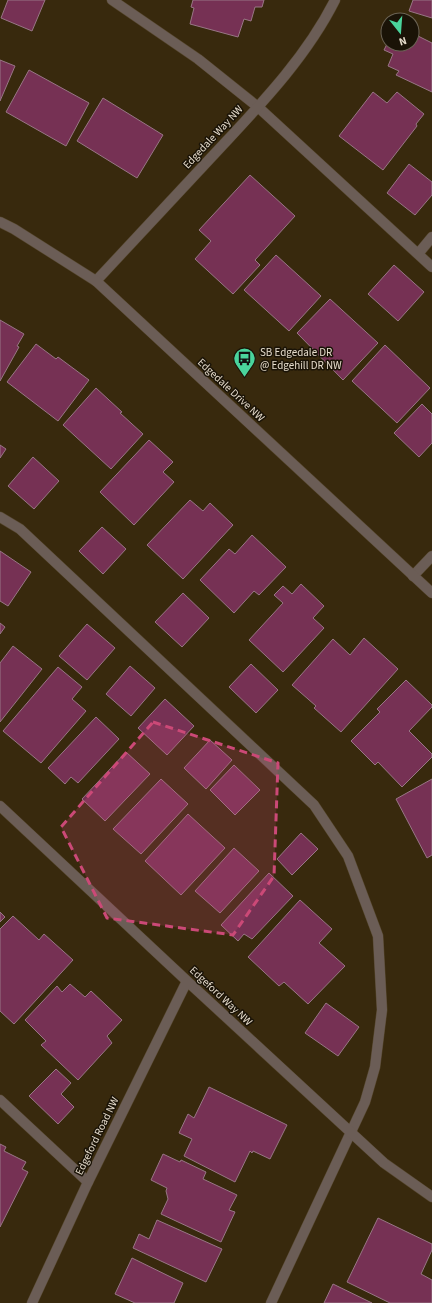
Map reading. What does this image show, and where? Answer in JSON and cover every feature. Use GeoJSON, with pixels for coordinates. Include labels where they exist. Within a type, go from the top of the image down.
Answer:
{"type":"FeatureCollection","features":[{"type":"Feature","properties":{"kind":"street"},"geometry":{"type":"LineString","coordinates":[[112,0],[198,59],[258,106],[432,267]]}},
{"type":"Feature","properties":{"kind":"street","name":"Edgedale Way NW"},"geometry":{"type":"LineString","coordinates":[[96,281],[258,106],[312,38],[335,0]]}},
{"type":"Feature","properties":{"kind":"street","name":"Edgedale Drive NW"},"geometry":{"type":"LineString","coordinates":[[0,222],[14,229],[96,281],[432,593]]}},
{"type":"Feature","properties":{"kind":"street"},"geometry":{"type":"LineString","coordinates":[[418,254],[432,237]]}},
{"type":"Feature","properties":{"kind":"street"},"geometry":{"type":"LineString","coordinates":[[0,517],[20,529],[314,805],[348,856],[365,898],[378,936],[382,1010],[375,1067],[365,1102],[270,1303]]}},
{"type":"Feature","properties":{"kind":"street"},"geometry":{"type":"LineString","coordinates":[[413,576],[432,556]]}},
{"type":"Feature","properties":{"kind":"street","name":"Edgeford Way NW"},"geometry":{"type":"LineString","coordinates":[[0,806],[384,1163],[432,1197]]}},
{"type":"Feature","properties":{"kind":"street","name":"Edgeford Road NW"},"geometry":{"type":"LineString","coordinates":[[32,1303],[88,1182],[187,981]]}},
{"type":"Feature","properties":{"kind":"street"},"geometry":{"type":"LineString","coordinates":[[0,1100],[88,1182]]}},
{"type":"Feature","properties":{"kind":"highlighted area"},"geometry":{"type":"Polygon","coordinates":[[[153,722],[278,763],[274,876],[233,935],[107,918],[61,827],[153,722]]]}},
{"type":"Feature","properties":{"kind":"building"},"geometry":{"type":"Polygon","coordinates":[[[8,0],[45,0],[32,31],[1,18],[8,0]]]}},
{"type":"Feature","properties":{"kind":"building"},"geometry":{"type":"Polygon","coordinates":[[[193,0],[264,0],[262,7],[255,7],[251,21],[244,19],[238,37],[190,24],[194,8],[191,7],[193,0]]]}},
{"type":"Feature","properties":{"kind":"building"},"geometry":{"type":"Polygon","coordinates":[[[413,0],[432,0],[432,18],[420,14],[420,12],[409,11],[413,0]]]}},
{"type":"Feature","properties":{"kind":"building"},"geometry":{"type":"Polygon","coordinates":[[[420,37],[432,43],[432,92],[396,75],[399,71],[388,66],[393,54],[388,52],[420,52],[420,37]]]}},
{"type":"Feature","properties":{"kind":"building"},"geometry":{"type":"Polygon","coordinates":[[[0,60],[15,66],[0,101],[0,60]]]}},
{"type":"Feature","properties":{"kind":"building"},"geometry":{"type":"Polygon","coordinates":[[[29,70],[89,103],[66,146],[6,112],[29,70]]]}},
{"type":"Feature","properties":{"kind":"building"},"geometry":{"type":"Polygon","coordinates":[[[373,92],[387,103],[397,92],[424,114],[416,124],[417,126],[383,170],[339,136],[373,92]]]}},
{"type":"Feature","properties":{"kind":"building"},"geometry":{"type":"Polygon","coordinates":[[[103,98],[163,135],[137,178],[77,141],[103,98]]]}},
{"type":"Feature","properties":{"kind":"building"},"geometry":{"type":"Polygon","coordinates":[[[409,164],[432,182],[432,195],[415,215],[387,193],[409,164]]]}},
{"type":"Feature","properties":{"kind":"building"},"geometry":{"type":"Polygon","coordinates":[[[250,175],[295,216],[255,260],[260,265],[233,294],[195,259],[211,241],[199,230],[250,175]]]}},
{"type":"Feature","properties":{"kind":"building"},"geometry":{"type":"Polygon","coordinates":[[[276,255],[321,296],[289,331],[244,290],[276,255]]]}},
{"type":"Feature","properties":{"kind":"building"},"geometry":{"type":"Polygon","coordinates":[[[394,265],[424,292],[398,321],[368,294],[394,265]]]}},
{"type":"Feature","properties":{"kind":"building"},"geometry":{"type":"Polygon","coordinates":[[[330,299],[378,343],[343,380],[297,333],[330,299]]]}},
{"type":"Feature","properties":{"kind":"building"},"geometry":{"type":"Polygon","coordinates":[[[0,320],[24,334],[17,346],[19,347],[0,381],[0,320]]]}},
{"type":"Feature","properties":{"kind":"building"},"geometry":{"type":"Polygon","coordinates":[[[36,344],[56,359],[58,357],[89,380],[58,421],[7,382],[36,344]]]}},
{"type":"Feature","properties":{"kind":"building"},"geometry":{"type":"Polygon","coordinates":[[[385,345],[430,388],[397,423],[352,381],[385,345]]]}},
{"type":"Feature","properties":{"kind":"building"},"geometry":{"type":"Polygon","coordinates":[[[96,388],[143,434],[111,469],[63,425],[96,388]]]}},
{"type":"Feature","properties":{"kind":"building"},"geometry":{"type":"Polygon","coordinates":[[[422,404],[432,414],[432,443],[419,457],[394,433],[422,404]]]}},
{"type":"Feature","properties":{"kind":"building"},"geometry":{"type":"Polygon","coordinates":[[[149,440],[173,462],[163,472],[174,482],[134,525],[100,492],[149,440]]]}},
{"type":"Feature","properties":{"kind":"building"},"geometry":{"type":"Polygon","coordinates":[[[0,445],[6,449],[0,458],[0,445]]]}},
{"type":"Feature","properties":{"kind":"building"},"geometry":{"type":"Polygon","coordinates":[[[33,457],[59,481],[34,509],[8,486],[33,457]]]}},
{"type":"Feature","properties":{"kind":"building"},"geometry":{"type":"Polygon","coordinates":[[[190,500],[203,511],[210,503],[233,525],[183,579],[147,545],[190,500]]]}},
{"type":"Feature","properties":{"kind":"building"},"geometry":{"type":"Polygon","coordinates":[[[102,527],[126,549],[103,574],[79,551],[102,527]]]}},
{"type":"Feature","properties":{"kind":"building"},"geometry":{"type":"Polygon","coordinates":[[[252,535],[286,567],[259,595],[254,591],[234,613],[200,580],[229,549],[235,554],[252,535]]]}},
{"type":"Feature","properties":{"kind":"building"},"geometry":{"type":"Polygon","coordinates":[[[0,551],[31,572],[8,606],[0,601],[0,551]]]}},
{"type":"Feature","properties":{"kind":"building"},"geometry":{"type":"Polygon","coordinates":[[[301,584],[324,606],[313,618],[324,628],[283,672],[249,640],[283,603],[274,595],[283,586],[292,594],[301,584]]]}},
{"type":"Feature","properties":{"kind":"building"},"geometry":{"type":"Polygon","coordinates":[[[183,593],[209,618],[182,647],[155,622],[183,593]]]}},
{"type":"Feature","properties":{"kind":"building"},"geometry":{"type":"Polygon","coordinates":[[[0,623],[5,627],[0,634],[0,623]]]}},
{"type":"Feature","properties":{"kind":"building"},"geometry":{"type":"Polygon","coordinates":[[[87,624],[115,648],[87,680],[59,656],[87,624]]]}},
{"type":"Feature","properties":{"kind":"building"},"geometry":{"type":"Polygon","coordinates":[[[364,638],[398,669],[341,732],[314,708],[316,706],[292,685],[333,639],[350,655],[364,638]]]}},
{"type":"Feature","properties":{"kind":"building"},"geometry":{"type":"Polygon","coordinates":[[[13,646],[42,669],[0,722],[0,663],[13,646]]]}},
{"type":"Feature","properties":{"kind":"building"},"geometry":{"type":"Polygon","coordinates":[[[251,664],[278,690],[256,713],[229,687],[251,664]]]}},
{"type":"Feature","properties":{"kind":"building"},"geometry":{"type":"Polygon","coordinates":[[[130,666],[155,688],[131,716],[106,694],[130,666]]]}},
{"type":"Feature","properties":{"kind":"building"},"geometry":{"type":"Polygon","coordinates":[[[58,667],[82,687],[72,699],[86,711],[41,763],[3,731],[58,667]]]}},
{"type":"Feature","properties":{"kind":"building"},"geometry":{"type":"Polygon","coordinates":[[[406,680],[432,705],[432,707],[409,731],[432,754],[432,757],[402,787],[378,762],[375,765],[351,741],[380,712],[377,709],[406,680]]]}},
{"type":"Feature","properties":{"kind":"building"},"geometry":{"type":"Polygon","coordinates":[[[165,699],[194,726],[167,755],[138,728],[165,699]]]}},
{"type":"Feature","properties":{"kind":"building"},"geometry":{"type":"Polygon","coordinates":[[[96,717],[119,739],[78,783],[71,777],[65,784],[48,768],[96,717]]]}},
{"type":"Feature","properties":{"kind":"building"},"geometry":{"type":"Polygon","coordinates":[[[210,740],[232,760],[206,789],[184,768],[210,740]]]}},
{"type":"Feature","properties":{"kind":"building"},"geometry":{"type":"Polygon","coordinates":[[[126,752],[150,774],[105,821],[82,799],[126,752]]]}},
{"type":"Feature","properties":{"kind":"building"},"geometry":{"type":"Polygon","coordinates":[[[234,765],[260,790],[235,815],[210,790],[234,765]]]}},
{"type":"Feature","properties":{"kind":"building"},"geometry":{"type":"Polygon","coordinates":[[[161,779],[188,804],[141,854],[113,829],[161,779]]]}},
{"type":"Feature","properties":{"kind":"building"},"geometry":{"type":"Polygon","coordinates":[[[432,779],[432,855],[427,858],[396,799],[432,779]]]}},
{"type":"Feature","properties":{"kind":"building"},"geometry":{"type":"Polygon","coordinates":[[[188,814],[225,848],[181,895],[145,861],[188,814]]]}},
{"type":"Feature","properties":{"kind":"building"},"geometry":{"type":"Polygon","coordinates":[[[301,833],[318,849],[292,875],[277,859],[301,833]]]}},
{"type":"Feature","properties":{"kind":"building"},"geometry":{"type":"Polygon","coordinates":[[[234,848],[259,871],[220,913],[195,891],[234,848]]]}},
{"type":"Feature","properties":{"kind":"building"},"geometry":{"type":"Polygon","coordinates":[[[269,873],[293,896],[252,939],[244,934],[238,941],[221,925],[269,873]]]}},
{"type":"Feature","properties":{"kind":"building"},"geometry":{"type":"Polygon","coordinates":[[[300,900],[332,929],[319,943],[345,966],[308,1004],[284,982],[279,986],[248,957],[300,900]]]}},
{"type":"Feature","properties":{"kind":"building"},"geometry":{"type":"Polygon","coordinates":[[[0,912],[5,917],[0,922],[0,912]]]}},
{"type":"Feature","properties":{"kind":"building"},"geometry":{"type":"Polygon","coordinates":[[[13,916],[39,940],[44,934],[73,960],[14,1024],[0,1011],[0,929],[13,916]]]}},
{"type":"Feature","properties":{"kind":"building"},"geometry":{"type":"Polygon","coordinates":[[[70,984],[85,997],[91,991],[122,1020],[107,1036],[112,1043],[78,1080],[41,1045],[46,1041],[25,1020],[57,986],[62,992],[70,984]]]}},
{"type":"Feature","properties":{"kind":"building"},"geometry":{"type":"Polygon","coordinates":[[[326,1003],[359,1027],[338,1056],[305,1033],[326,1003]]]}},
{"type":"Feature","properties":{"kind":"building"},"geometry":{"type":"Polygon","coordinates":[[[56,1069],[71,1083],[61,1094],[74,1107],[58,1124],[29,1096],[56,1069]]]}},
{"type":"Feature","properties":{"kind":"building"},"geometry":{"type":"Polygon","coordinates":[[[209,1087],[287,1125],[270,1159],[250,1151],[235,1182],[184,1156],[192,1139],[179,1133],[188,1114],[194,1118],[209,1087]]]}},
{"type":"Feature","properties":{"kind":"building"},"geometry":{"type":"Polygon","coordinates":[[[0,1144],[6,1147],[4,1151],[26,1162],[22,1169],[28,1172],[0,1227],[0,1144]]]}},
{"type":"Feature","properties":{"kind":"building"},"geometry":{"type":"Polygon","coordinates":[[[163,1154],[180,1162],[181,1160],[206,1172],[203,1179],[237,1195],[229,1210],[235,1212],[221,1242],[161,1214],[168,1199],[166,1191],[167,1188],[151,1180],[163,1154]]]}},
{"type":"Feature","properties":{"kind":"building"},"geometry":{"type":"Polygon","coordinates":[[[378,1218],[432,1244],[432,1250],[421,1274],[432,1280],[432,1303],[390,1303],[347,1282],[378,1218]]]}},
{"type":"Feature","properties":{"kind":"building"},"geometry":{"type":"Polygon","coordinates":[[[157,1220],[222,1249],[206,1282],[133,1248],[139,1234],[149,1239],[157,1220]]]}},
{"type":"Feature","properties":{"kind":"building"},"geometry":{"type":"Polygon","coordinates":[[[132,1258],[183,1283],[174,1303],[135,1303],[115,1294],[132,1258]]]}},
{"type":"Feature","properties":{"kind":"building"},"geometry":{"type":"Polygon","coordinates":[[[333,1284],[372,1303],[324,1303],[333,1284]]]}},
{"type":"Feature","properties":{"kind":"place","name":"SB Edgedale DR @ Edgehill DR NW"},"geometry":{"type":"Point","coordinates":[245,378]}}]}
